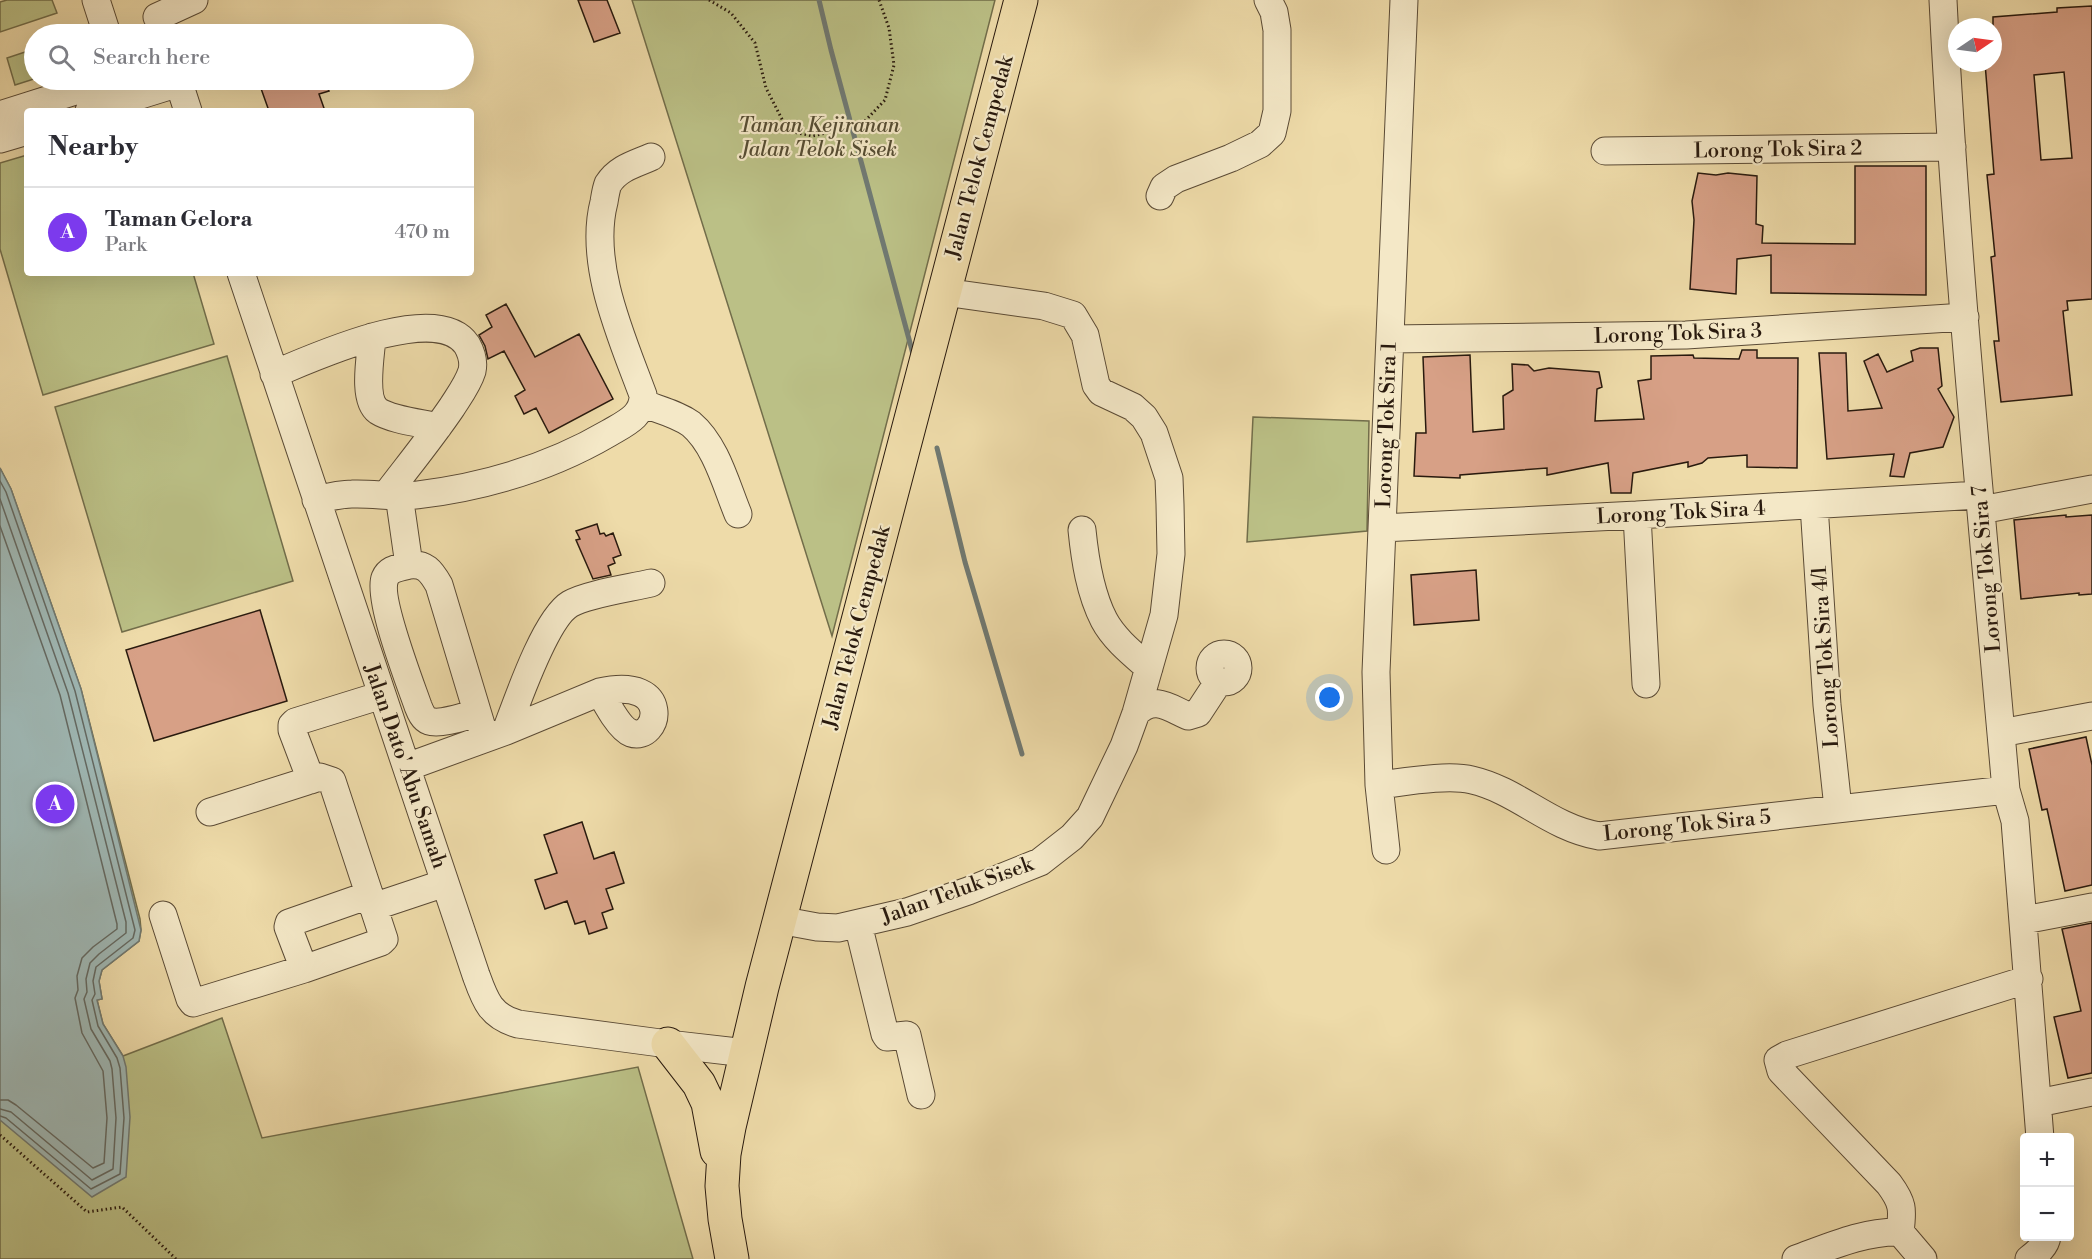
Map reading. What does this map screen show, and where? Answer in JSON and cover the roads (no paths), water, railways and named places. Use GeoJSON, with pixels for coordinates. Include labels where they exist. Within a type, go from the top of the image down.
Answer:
{"type":"FeatureCollection","features":[{"type":"Feature","properties":{"kind":"main road","name":"Jalan Telok Cempedak"},"geometry":{"type":"LineString","coordinates":[[732,1259],[722,1186],[729,1127],[779,920],[1021,0]]}},
{"type":"Feature","properties":{"kind":"main road"},"geometry":{"type":"LineString","coordinates":[[668,1044],[699,1084],[708,1103],[722,1186]]}},
{"type":"Feature","properties":{"kind":"street"},"geometry":{"type":"LineString","coordinates":[[96,0],[104,24]]}},
{"type":"Feature","properties":{"kind":"street"},"geometry":{"type":"LineString","coordinates":[[157,17],[194,0]]}},
{"type":"Feature","properties":{"kind":"street"},"geometry":{"type":"LineString","coordinates":[[1160,196],[1164,187],[1176,179],[1231,158],[1260,144],[1272,133],[1277,111],[1277,30],[1274,12],[1268,0]]}},
{"type":"Feature","properties":{"kind":"street","name":"Lorong Tok Sira 1"},"geometry":{"type":"LineString","coordinates":[[1386,850],[1379,785],[1376,672],[1404,0]]}},
{"type":"Feature","properties":{"kind":"street","name":"Lorong Tok Sira 7"},"geometry":{"type":"LineString","coordinates":[[1943,0],[1952,147],[1980,502],[2006,790],[2014,821],[2024,920],[2040,1133]]}},
{"type":"Feature","properties":{"kind":"street"},"geometry":{"type":"LineString","coordinates":[[29,108],[103,90]]}},
{"type":"Feature","properties":{"kind":"street"},"geometry":{"type":"LineString","coordinates":[[93,108],[114,90]]}},
{"type":"Feature","properties":{"kind":"street"},"geometry":{"type":"LineString","coordinates":[[182,90],[188,108]]}},
{"type":"Feature","properties":{"kind":"street"},"geometry":{"type":"LineString","coordinates":[[0,115],[24,109]]}},
{"type":"Feature","properties":{"kind":"street"},"geometry":{"type":"LineString","coordinates":[[0,139],[24,132]]}},
{"type":"Feature","properties":{"kind":"street","name":"Lorong Tok Sira 2"},"geometry":{"type":"LineString","coordinates":[[1605,151],[1952,147]]}},
{"type":"Feature","properties":{"kind":"street"},"geometry":{"type":"LineString","coordinates":[[316,500],[338,495],[440,492],[510,475],[572,453],[633,418],[644,404],[644,395],[626,349],[608,292],[600,245],[600,227],[608,185],[621,170],[651,158]]}},
{"type":"Feature","properties":{"kind":"street","name":"Jalan Dato' Abu Samah"},"geometry":{"type":"LineString","coordinates":[[243,276],[445,883],[483,994],[491,1010],[504,1020],[518,1024],[746,1053]]}},
{"type":"Feature","properties":{"kind":"street","name":"Jalan Teluk Sisek"},"geometry":{"type":"LineString","coordinates":[[779,920],[817,927],[838,928],[907,912],[1019,872],[1054,852],[1090,817],[1124,746],[1136,713],[1164,615],[1171,554],[1168,478],[1154,433],[1144,417],[1132,407],[1101,392],[1096,385],[1085,334],[1073,315],[1044,306],[944,292]]}},
{"type":"Feature","properties":{"kind":"street","name":"Lorong Tok Sira 3"},"geometry":{"type":"LineString","coordinates":[[1390,339],[1686,335],[1965,317]]}},
{"type":"Feature","properties":{"kind":"street"},"geometry":{"type":"LineString","coordinates":[[274,374],[372,337],[418,329],[436,328],[456,334],[464,341],[473,360],[472,369],[461,392],[392,495],[409,565]]}},
{"type":"Feature","properties":{"kind":"street"},"geometry":{"type":"LineString","coordinates":[[372,337],[368,383],[370,399],[376,410],[389,416],[438,427]]}},
{"type":"Feature","properties":{"kind":"street"},"geometry":{"type":"LineString","coordinates":[[644,404],[676,415],[691,425],[706,440],[738,514]]}},
{"type":"Feature","properties":{"kind":"street","name":"Lorong Tok Sira 4"},"geometry":{"type":"LineString","coordinates":[[1382,528],[1814,505],[1980,502],[2092,489]]}},
{"type":"Feature","properties":{"kind":"street","name":"Lorong Tok Sira 4/1"},"geometry":{"type":"LineString","coordinates":[[1814,505],[1827,705],[1838,808]]}},
{"type":"Feature","properties":{"kind":"street"},"geometry":{"type":"LineString","coordinates":[[1637,515],[1646,684]]}},
{"type":"Feature","properties":{"kind":"street"},"geometry":{"type":"LineString","coordinates":[[1082,530],[1091,584],[1105,621],[1121,642],[1149,668]]}},
{"type":"Feature","properties":{"kind":"street"},"geometry":{"type":"LineString","coordinates":[[419,564],[428,568],[439,585],[489,727],[429,721],[423,717],[398,647],[385,600],[384,579],[391,570],[419,564]]}},
{"type":"Feature","properties":{"kind":"street"},"geometry":{"type":"LineString","coordinates":[[489,727],[537,654],[557,616],[569,604],[651,583]]}},
{"type":"Feature","properties":{"kind":"street"},"geometry":{"type":"LineString","coordinates":[[1136,713],[1151,702],[1188,716],[1193,715],[1197,713],[1219,681]]}},
{"type":"Feature","properties":{"kind":"street"},"geometry":{"type":"LineString","coordinates":[[406,767],[489,727],[600,692]]}},
{"type":"Feature","properties":{"kind":"street"},"geometry":{"type":"LineString","coordinates":[[311,780],[292,725],[295,722],[382,695]]}},
{"type":"Feature","properties":{"kind":"street"},"geometry":{"type":"LineString","coordinates":[[2001,733],[2092,716]]}},
{"type":"Feature","properties":{"kind":"street"},"geometry":{"type":"LineString","coordinates":[[163,915],[193,1003],[304,969],[384,939],[332,781],[320,777],[210,812]]}},
{"type":"Feature","properties":{"kind":"street","name":"Lorong Tok Sira 5"},"geometry":{"type":"LineString","coordinates":[[1379,785],[1441,779],[1469,779],[1492,786],[1578,832],[1599,836],[2006,790]]}},
{"type":"Feature","properties":{"kind":"street"},"geometry":{"type":"LineString","coordinates":[[304,969],[288,927],[289,923],[445,883]]}},
{"type":"Feature","properties":{"kind":"street"},"geometry":{"type":"LineString","coordinates":[[2024,920],[2092,907]]}},
{"type":"Feature","properties":{"kind":"street"},"geometry":{"type":"LineString","coordinates":[[858,924],[885,1034],[887,1037],[907,1035],[921,1095]]}},
{"type":"Feature","properties":{"kind":"street"},"geometry":{"type":"LineString","coordinates":[[1923,1259],[1900,1232],[1903,1213],[1900,1200],[1889,1184],[1781,1071],[1778,1060],[1787,1055],[2029,980]]}},
{"type":"Feature","properties":{"kind":"street"},"geometry":{"type":"LineString","coordinates":[[2038,1103],[2092,1092]]}},
{"type":"Feature","properties":{"kind":"street"},"geometry":{"type":"LineString","coordinates":[[1796,1259],[1868,1235],[1900,1232]]}},
{"type":"Feature","properties":{"kind":"water"},"geometry":{"type":"Polygon","coordinates":[[[0,468],[11,489],[81,689],[141,930],[139,941],[102,970],[99,981],[102,999],[97,1000],[103,1024],[123,1056],[126,1067],[130,1117],[126,1177],[92,1197],[0,1120],[0,468]]]}},
{"type":"Feature","properties":{"kind":"waterway"},"geometry":{"type":"LineString","coordinates":[[819,0],[913,354]]}},
{"type":"Feature","properties":{"kind":"waterway"},"geometry":{"type":"LineString","coordinates":[[937,448],[965,562],[1022,754]]}},
{"type":"Feature","properties":{"kind":"place","name":"Taman Gelora"},"geometry":{"type":"Point","coordinates":[55,804]}},
{"type":"Feature","properties":{"kind":"park label","name":"Taman Kejiranan Jalan Telok Sisek"},"geometry":{"type":"Point","coordinates":[819,137]}}]}
